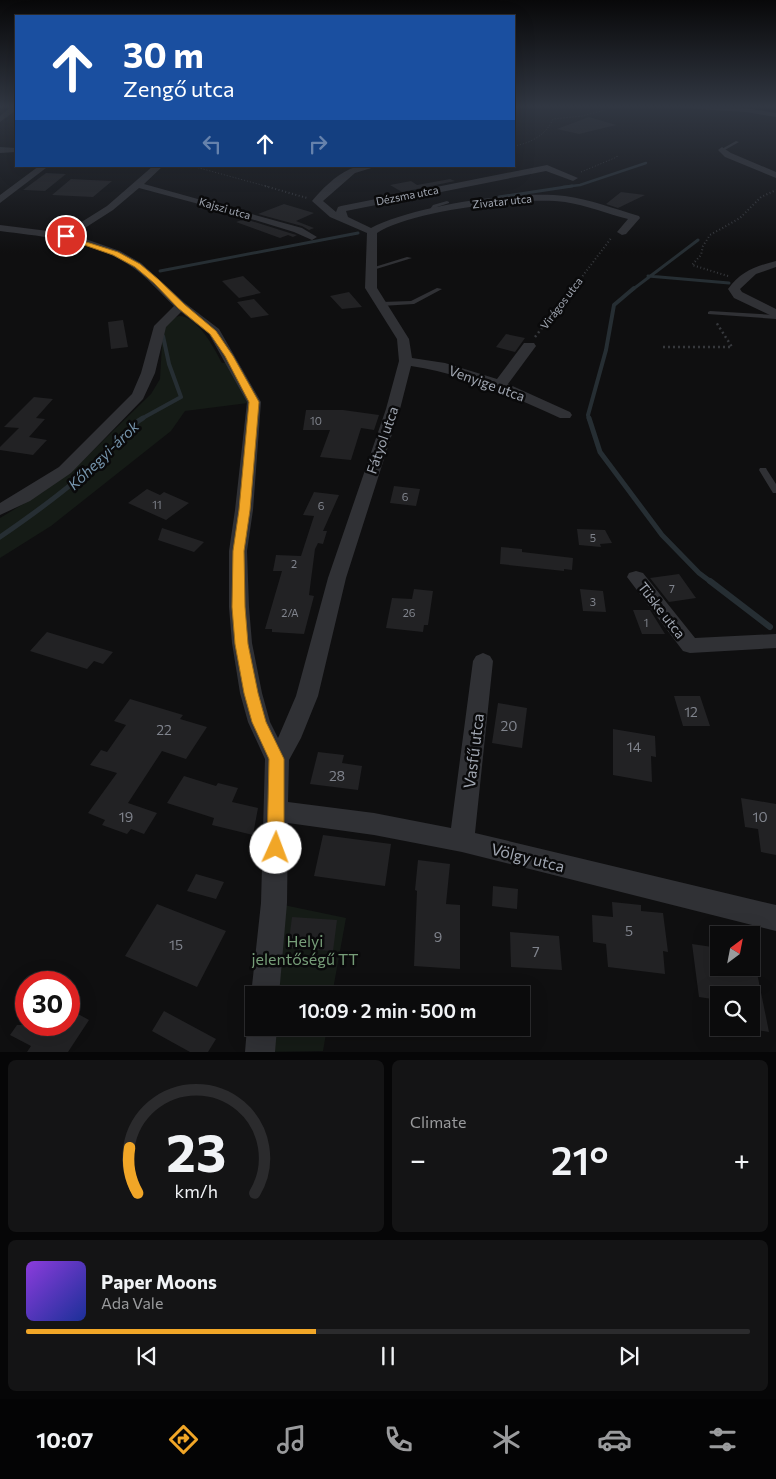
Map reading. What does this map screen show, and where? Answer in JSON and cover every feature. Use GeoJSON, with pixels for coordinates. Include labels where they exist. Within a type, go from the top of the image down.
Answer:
{"type":"FeatureCollection","features":[{"type":"Feature","properties":{"kind":"street"},"geometry":{"type":"LineString","coordinates":[[728,155],[776,175]]}},
{"type":"Feature","properties":{"kind":"street"},"geometry":{"type":"LineString","coordinates":[[66,236],[110,208],[158,167]]}},
{"type":"Feature","properties":{"kind":"street"},"geometry":{"type":"LineString","coordinates":[[366,167],[351,169],[317,201],[334,215],[367,228],[372,232]]}},
{"type":"Feature","properties":{"kind":"street"},"geometry":{"type":"LineString","coordinates":[[0,200],[42,168]]}},
{"type":"Feature","properties":{"kind":"street","name":"Dézsma utca"},"geometry":{"type":"LineString","coordinates":[[344,220],[341,209],[351,206],[547,168],[569,177]]}},
{"type":"Feature","properties":{"kind":"street","name":"Kajszi utca"},"geometry":{"type":"LineString","coordinates":[[137,185],[228,209],[298,230],[312,237]]}},
{"type":"Feature","properties":{"kind":"street","name":"Zivatar utca"},"geometry":{"type":"LineString","coordinates":[[372,232],[376,229],[430,212],[502,200],[547,198],[565,199],[593,205],[635,218],[624,230]]}},
{"type":"Feature","properties":{"kind":"street"},"geometry":{"type":"LineString","coordinates":[[0,228],[66,236],[116,253],[137,266],[181,306],[214,332],[254,402],[244,510],[238,551],[239,607],[242,644],[251,693],[259,722],[277,759],[274,903],[266,986]]}},
{"type":"Feature","properties":{"kind":"street","name":"Fátyol utca"},"geometry":{"type":"LineString","coordinates":[[277,759],[290,738],[307,696],[337,578],[393,409],[406,361],[403,339],[371,288],[372,232]]}},
{"type":"Feature","properties":{"kind":"street"},"geometry":{"type":"LineString","coordinates":[[776,264],[750,272],[740,280],[734,289],[738,295],[776,315]]}},
{"type":"Feature","properties":{"kind":"street"},"geometry":{"type":"LineString","coordinates":[[0,510],[24,497],[65,470],[138,396],[148,373],[160,326],[181,306]]}},
{"type":"Feature","properties":{"kind":"street"},"geometry":{"type":"LineString","coordinates":[[500,384],[529,346]]}},
{"type":"Feature","properties":{"kind":"street","name":"Venyige utca"},"geometry":{"type":"LineString","coordinates":[[406,361],[440,366],[500,384],[565,415]]}},
{"type":"Feature","properties":{"kind":"street","name":"Tüske utca"},"geometry":{"type":"LineString","coordinates":[[636,577],[690,646],[776,641]]}},
{"type":"Feature","properties":{"kind":"street","name":"Vasfű utca"},"geometry":{"type":"LineString","coordinates":[[462,841],[483,661]]}},
{"type":"Feature","properties":{"kind":"street","name":"Völgy utca"},"geometry":{"type":"LineString","coordinates":[[277,811],[374,824],[462,841],[776,918]]}},
{"type":"Feature","properties":{"kind":"street"},"geometry":{"type":"LineString","coordinates":[[260,1052],[261,1036]]}},
{"type":"Feature","properties":{"kind":"lane"},"geometry":{"type":"LineString","coordinates":[[430,212],[435,206],[447,202]]}},
{"type":"Feature","properties":{"kind":"lane"},"geometry":{"type":"LineString","coordinates":[[371,269],[409,258]]}},
{"type":"Feature","properties":{"kind":"lane"},"geometry":{"type":"LineString","coordinates":[[381,304],[412,303],[439,289]]}},
{"type":"Feature","properties":{"kind":"lane"},"geometry":{"type":"LineString","coordinates":[[710,313],[776,315]]}},
{"type":"Feature","properties":{"kind":"lane"},"geometry":{"type":"LineString","coordinates":[[763,470],[776,491]]}},
{"type":"Feature","properties":{"kind":"path"},"geometry":{"type":"LineString","coordinates":[[569,177],[610,161],[617,155]]}},
{"type":"Feature","properties":{"kind":"path"},"geometry":{"type":"LineString","coordinates":[[196,167],[317,201]]}},
{"type":"Feature","properties":{"kind":"path"},"geometry":{"type":"LineString","coordinates":[[740,280],[692,265],[693,262],[701,255],[703,246],[710,235],[740,218],[762,197],[776,190]]}},
{"type":"Feature","properties":{"kind":"path","name":"Virágos utca"},"geometry":{"type":"LineString","coordinates":[[529,346],[617,230],[624,230]]}},
{"type":"Feature","properties":{"kind":"path"},"geometry":{"type":"LineString","coordinates":[[663,347],[732,347],[710,313]]}},
{"type":"Feature","properties":{"kind":"green space"},"geometry":{"type":"Polygon","coordinates":[[[179,316],[193,321],[205,334],[222,363],[229,362],[248,403],[185,411],[171,431],[51,526],[0,558],[0,518],[43,492],[78,465],[151,394],[160,379],[163,326],[171,319],[179,316]]]}},
{"type":"Feature","properties":{"kind":"green space","name":"Helyi jelentőségű TT"},"geometry":{"type":"Polygon","coordinates":[[[274,903],[346,918],[334,986],[266,986],[274,903]]]}},
{"type":"Feature","properties":{"kind":"green space"},"geometry":{"type":"Polygon","coordinates":[[[261,1036],[326,1036],[323,1051],[260,1052],[261,1036]]]}},
{"type":"Feature","properties":{"kind":"building"},"geometry":{"type":"Polygon","coordinates":[[[46,173],[66,174],[45,191],[23,190],[46,173]]]}},
{"type":"Feature","properties":{"kind":"building"},"geometry":{"type":"Polygon","coordinates":[[[71,179],[112,181],[93,197],[52,195],[71,179]]]}},
{"type":"Feature","properties":{"kind":"building"},"geometry":{"type":"Polygon","coordinates":[[[450,179],[455,181],[402,192],[390,185],[411,181],[417,185],[450,179]]]}},
{"type":"Feature","properties":{"kind":"building"},"geometry":{"type":"Polygon","coordinates":[[[621,192],[645,195],[618,208],[606,204],[621,192]]]}},
{"type":"Feature","properties":{"kind":"building"},"geometry":{"type":"Polygon","coordinates":[[[284,204],[314,213],[296,221],[314,228],[309,230],[302,226],[258,214],[284,204]]]}},
{"type":"Feature","properties":{"kind":"building"},"geometry":{"type":"Polygon","coordinates":[[[245,219],[297,235],[293,237],[288,235],[280,238],[236,222],[245,219]]]}},
{"type":"Feature","properties":{"kind":"building"},"geometry":{"type":"Polygon","coordinates":[[[243,276],[261,293],[239,298],[222,281],[243,276]]]}},
{"type":"Feature","properties":{"kind":"building"},"geometry":{"type":"Polygon","coordinates":[[[349,292],[362,307],[342,309],[330,296],[349,292]]]}},
{"type":"Feature","properties":{"kind":"building"},"geometry":{"type":"Polygon","coordinates":[[[254,299],[269,315],[251,318],[237,302],[254,299]]]}},
{"type":"Feature","properties":{"kind":"building"},"geometry":{"type":"Polygon","coordinates":[[[123,320],[128,347],[111,349],[108,322],[123,320]]]}},
{"type":"Feature","properties":{"kind":"building"},"geometry":{"type":"Polygon","coordinates":[[[506,334],[525,338],[515,352],[496,347],[506,334]]]}},
{"type":"Feature","properties":{"kind":"building"},"geometry":{"type":"Polygon","coordinates":[[[34,397],[53,399],[36,418],[45,419],[29,437],[47,440],[33,455],[0,450],[0,447],[19,428],[4,427],[34,397]]]}},
{"type":"Feature","properties":{"kind":"building"},"geometry":{"type":"Polygon","coordinates":[[[306,410],[343,410],[379,415],[374,430],[361,428],[351,460],[320,457],[330,430],[303,430],[306,410]]]}},
{"type":"Feature","properties":{"kind":"building"},"geometry":{"type":"Polygon","coordinates":[[[394,486],[420,489],[416,506],[390,503],[394,486]]]}},
{"type":"Feature","properties":{"kind":"building"},"geometry":{"type":"Polygon","coordinates":[[[147,489],[160,495],[164,492],[189,503],[166,520],[128,503],[147,489]]]}},
{"type":"Feature","properties":{"kind":"building"},"geometry":{"type":"Polygon","coordinates":[[[314,492],[339,495],[323,531],[327,531],[323,544],[318,543],[315,549],[309,595],[314,596],[304,634],[272,632],[272,629],[265,629],[282,571],[273,571],[276,555],[301,556],[314,516],[303,515],[314,492]]]}},
{"type":"Feature","properties":{"kind":"building"},"geometry":{"type":"Polygon","coordinates":[[[162,528],[204,542],[194,552],[158,540],[162,528]]]}},
{"type":"Feature","properties":{"kind":"building"},"geometry":{"type":"Polygon","coordinates":[[[577,529],[605,530],[612,543],[600,544],[601,547],[579,545],[577,529]]]}},
{"type":"Feature","properties":{"kind":"building"},"geometry":{"type":"Polygon","coordinates":[[[501,547],[522,549],[522,552],[573,558],[572,570],[564,569],[564,571],[500,564],[501,547]]]}},
{"type":"Feature","properties":{"kind":"building"},"geometry":{"type":"Polygon","coordinates":[[[679,574],[696,598],[669,602],[650,578],[679,574]]]}},
{"type":"Feature","properties":{"kind":"building"},"geometry":{"type":"Polygon","coordinates":[[[414,589],[433,591],[428,625],[424,625],[423,632],[386,628],[392,598],[412,599],[414,589]]]}},
{"type":"Feature","properties":{"kind":"building"},"geometry":{"type":"Polygon","coordinates":[[[580,589],[603,591],[606,612],[583,611],[580,589]]]}},
{"type":"Feature","properties":{"kind":"building"},"geometry":{"type":"Polygon","coordinates":[[[633,610],[650,610],[665,634],[642,634],[633,610]]]}},
{"type":"Feature","properties":{"kind":"building"},"geometry":{"type":"Polygon","coordinates":[[[47,632],[113,652],[103,664],[94,661],[87,669],[30,651],[47,632]]]}},
{"type":"Feature","properties":{"kind":"building"},"geometry":{"type":"Polygon","coordinates":[[[674,696],[700,696],[710,726],[683,726],[674,696]]]}},
{"type":"Feature","properties":{"kind":"building"},"geometry":{"type":"Polygon","coordinates":[[[130,699],[183,715],[180,719],[207,727],[186,759],[162,751],[128,803],[157,813],[144,834],[131,829],[127,834],[102,825],[105,820],[88,813],[117,773],[90,765],[101,750],[107,752],[126,725],[114,721],[130,699]]]}},
{"type":"Feature","properties":{"kind":"building"},"geometry":{"type":"Polygon","coordinates":[[[498,703],[527,708],[522,748],[492,743],[498,703]]]}},
{"type":"Feature","properties":{"kind":"building"},"geometry":{"type":"Polygon","coordinates":[[[613,729],[655,736],[656,757],[651,756],[652,782],[613,775],[613,729]]]}},
{"type":"Feature","properties":{"kind":"building"},"geometry":{"type":"Polygon","coordinates":[[[318,752],[344,755],[342,763],[362,766],[358,790],[310,784],[318,752]]]}},
{"type":"Feature","properties":{"kind":"building"},"geometry":{"type":"Polygon","coordinates":[[[184,776],[216,786],[218,783],[238,788],[232,802],[258,808],[253,835],[212,825],[214,818],[167,803],[184,776]]]}},
{"type":"Feature","properties":{"kind":"building"},"geometry":{"type":"Polygon","coordinates":[[[741,798],[776,804],[776,855],[761,852],[758,829],[745,827],[741,798]]]}},
{"type":"Feature","properties":{"kind":"building"},"geometry":{"type":"Polygon","coordinates":[[[323,835],[391,844],[385,886],[314,876],[323,835]]]}},
{"type":"Feature","properties":{"kind":"building"},"geometry":{"type":"Polygon","coordinates":[[[418,860],[450,864],[446,904],[460,905],[460,969],[414,966],[417,891],[415,890],[418,860]]]}},
{"type":"Feature","properties":{"kind":"building"},"geometry":{"type":"Polygon","coordinates":[[[196,874],[224,882],[216,899],[187,891],[196,874]]]}},
{"type":"Feature","properties":{"kind":"building"},"geometry":{"type":"Polygon","coordinates":[[[493,886],[518,889],[517,909],[492,906],[493,886]]]}},
{"type":"Feature","properties":{"kind":"building"},"geometry":{"type":"Polygon","coordinates":[[[612,902],[641,905],[641,911],[663,913],[668,952],[663,951],[665,974],[608,967],[606,944],[593,942],[592,915],[613,917],[612,902]]]}},
{"type":"Feature","properties":{"kind":"building"},"geometry":{"type":"Polygon","coordinates":[[[157,904],[226,931],[197,987],[125,956],[157,904]]]}},
{"type":"Feature","properties":{"kind":"building"},"geometry":{"type":"Polygon","coordinates":[[[292,917],[337,920],[333,951],[288,948],[292,917]]]}},
{"type":"Feature","properties":{"kind":"building"},"geometry":{"type":"Polygon","coordinates":[[[510,932],[559,936],[562,970],[511,967],[510,932]]]}},
{"type":"Feature","properties":{"kind":"building"},"geometry":{"type":"Polygon","coordinates":[[[692,944],[710,947],[710,976],[758,976],[760,986],[710,986],[710,999],[699,997],[692,944]]]}},
{"type":"Feature","properties":{"kind":"building"},"geometry":{"type":"Polygon","coordinates":[[[760,988],[769,1032],[760,1030],[760,988]]]}},
{"type":"Feature","properties":{"kind":"building"},"geometry":{"type":"Polygon","coordinates":[[[164,1011],[216,1039],[208,1052],[190,1052],[152,1031],[164,1011]]]}},
{"type":"Feature","properties":{"kind":"building"},"geometry":{"type":"Polygon","coordinates":[[[80,1015],[89,1020],[80,1034],[80,1015]]]}},
{"type":"Feature","properties":{"kind":"building"},"geometry":{"type":"Polygon","coordinates":[[[15,1028],[15,1036],[78,1036],[68,1052],[27,1052],[31,1046],[10,1035],[15,1028]]]}},
{"type":"Feature","properties":{"kind":"waterway"},"geometry":{"type":"LineString","coordinates":[[563,187],[580,185],[646,163]]}},
{"type":"Feature","properties":{"kind":"waterway"},"geometry":{"type":"LineString","coordinates":[[499,197],[572,186]]}},
{"type":"Feature","properties":{"kind":"waterway"},"geometry":{"type":"LineString","coordinates":[[160,271],[358,233]]}},
{"type":"Feature","properties":{"kind":"waterway"},"geometry":{"type":"LineString","coordinates":[[650,276],[698,240]]}},
{"type":"Feature","properties":{"kind":"waterway"},"geometry":{"type":"LineString","coordinates":[[632,290],[650,276]]}},
{"type":"Feature","properties":{"kind":"waterway"},"geometry":{"type":"LineString","coordinates":[[650,276],[729,283]]}},
{"type":"Feature","properties":{"kind":"waterway"},"geometry":{"type":"LineString","coordinates":[[589,419],[588,415],[606,350],[614,305],[634,288]]}},
{"type":"Feature","properties":{"kind":"waterway","name":"Kőhegyi-árok"},"geometry":{"type":"LineString","coordinates":[[141,419],[181,397],[169,364],[163,336]]}},
{"type":"Feature","properties":{"kind":"waterway","name":"Kőhegyi-árok"},"geometry":{"type":"LineString","coordinates":[[0,537],[83,475],[113,448],[133,425],[143,418]]}},
{"type":"Feature","properties":{"kind":"waterway"},"geometry":{"type":"LineString","coordinates":[[589,418],[600,452],[662,535],[699,573],[711,582]]}},
{"type":"Feature","properties":{"kind":"waterway"},"geometry":{"type":"LineString","coordinates":[[710,581],[770,627]]}},
{"type":"Feature","properties":{"kind":"route"},"geometry":{"type":"LineString","coordinates":[[66,236],[116,253],[137,266],[157,282],[181,306],[214,332],[254,402],[244,510],[238,551],[239,607],[242,644],[251,693],[259,722],[277,759],[276,848]]}}]}
